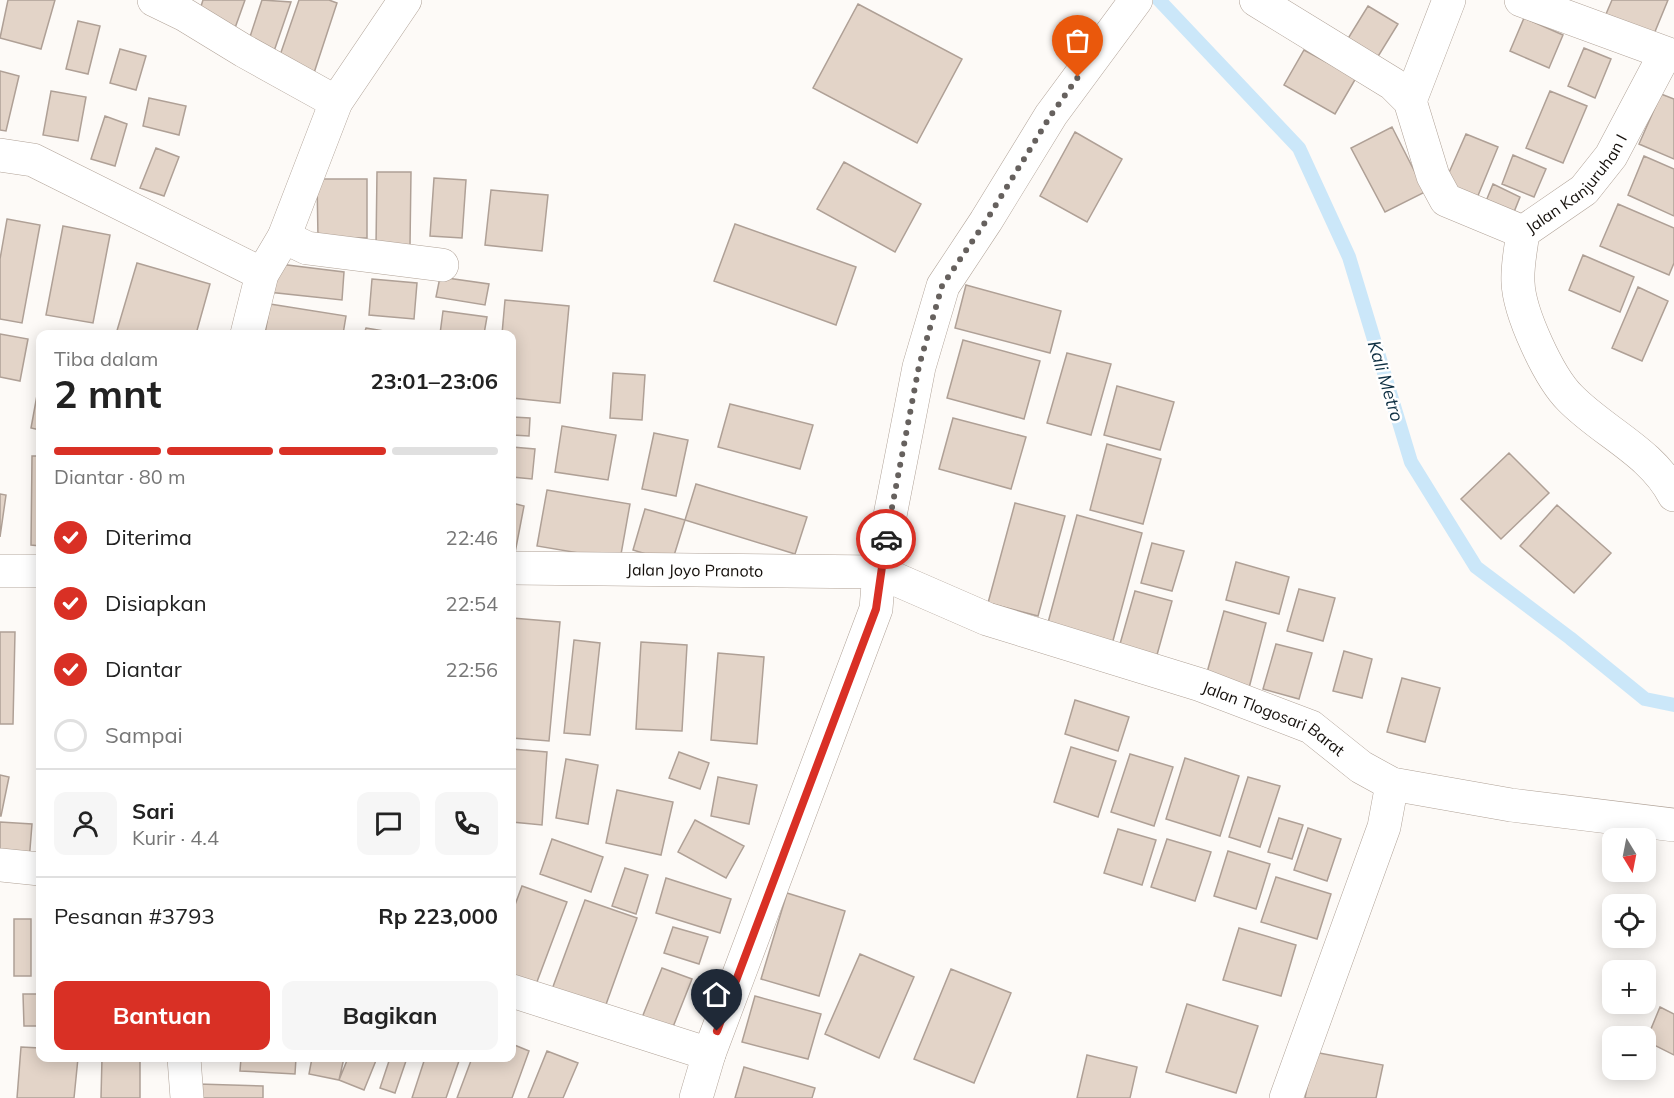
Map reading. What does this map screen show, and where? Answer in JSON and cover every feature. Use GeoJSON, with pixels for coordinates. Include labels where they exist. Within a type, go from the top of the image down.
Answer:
{"type":"FeatureCollection","features":[{"type":"Feature","properties":{"kind":"street"},"geometry":{"type":"LineString","coordinates":[[154,0],[185,15],[336,102]]}},
{"type":"Feature","properties":{"kind":"street"},"geometry":{"type":"LineString","coordinates":[[248,330],[262,274],[284,237],[336,102],[405,0]]}},
{"type":"Feature","properties":{"kind":"street"},"geometry":{"type":"LineString","coordinates":[[696,1098],[709,1054],[876,609],[879,572],[919,366],[942,286],[986,221],[1051,115],[1136,0]]}},
{"type":"Feature","properties":{"kind":"street","name":"Jalan Kanjuruhan I"},"geometry":{"type":"LineString","coordinates":[[1256,0],[1394,84],[1410,101],[1433,176],[1446,200],[1522,232],[1552,214],[1584,190],[1611,156],[1669,55]]}},
{"type":"Feature","properties":{"kind":"street"},"geometry":{"type":"LineString","coordinates":[[1410,101],[1449,0]]}},
{"type":"Feature","properties":{"kind":"street"},"geometry":{"type":"LineString","coordinates":[[1521,0],[1669,55]]}},
{"type":"Feature","properties":{"kind":"street"},"geometry":{"type":"LineString","coordinates":[[0,155],[33,160],[262,274]]}},
{"type":"Feature","properties":{"kind":"street"},"geometry":{"type":"LineString","coordinates":[[1522,232],[1518,283],[1531,336],[1569,398],[1626,441],[1669,485],[1674,495]]}},
{"type":"Feature","properties":{"kind":"street"},"geometry":{"type":"LineString","coordinates":[[284,237],[307,249],[442,265]]}},
{"type":"Feature","properties":{"kind":"street","name":"Jalan Joyo Pranoto"},"geometry":{"type":"LineString","coordinates":[[516,568],[879,572]]}},
{"type":"Feature","properties":{"kind":"street"},"geometry":{"type":"LineString","coordinates":[[0,571],[36,571]]}},
{"type":"Feature","properties":{"kind":"street","name":"Jalan Tlogosari Barat"},"geometry":{"type":"LineString","coordinates":[[879,572],[987,619],[1200,686],[1311,727],[1361,767],[1392,784],[1511,805],[1674,825]]}},
{"type":"Feature","properties":{"kind":"street"},"geometry":{"type":"LineString","coordinates":[[1286,1098],[1384,827],[1392,784]]}},
{"type":"Feature","properties":{"kind":"street"},"geometry":{"type":"LineString","coordinates":[[0,865],[36,869]]}},
{"type":"Feature","properties":{"kind":"street"},"geometry":{"type":"LineString","coordinates":[[516,992],[709,1054]]}},
{"type":"Feature","properties":{"kind":"street"},"geometry":{"type":"LineString","coordinates":[[184,1062],[187,1098]]}},
{"type":"Feature","properties":{"kind":"building"},"geometry":{"type":"Polygon","coordinates":[[[8,0],[55,0],[41,49],[0,38],[8,0]]]}},
{"type":"Feature","properties":{"kind":"building"},"geometry":{"type":"Polygon","coordinates":[[[203,0],[245,0],[235,28],[198,16],[203,0]]]}},
{"type":"Feature","properties":{"kind":"building"},"geometry":{"type":"Polygon","coordinates":[[[262,0],[291,2],[272,57],[246,49],[262,0]]]}},
{"type":"Feature","properties":{"kind":"building"},"geometry":{"type":"Polygon","coordinates":[[[299,0],[329,0],[337,3],[313,76],[277,64],[299,0]]]}},
{"type":"Feature","properties":{"kind":"building"},"geometry":{"type":"Polygon","coordinates":[[[1612,0],[1668,0],[1654,34],[1606,14],[1612,0]]]}},
{"type":"Feature","properties":{"kind":"building"},"geometry":{"type":"Polygon","coordinates":[[[858,4],[962,59],[917,143],[813,88],[858,4]]]}},
{"type":"Feature","properties":{"kind":"building"},"geometry":{"type":"Polygon","coordinates":[[[1368,6],[1398,24],[1374,63],[1344,45],[1368,6]]]}},
{"type":"Feature","properties":{"kind":"building"},"geometry":{"type":"Polygon","coordinates":[[[1524,18],[1563,35],[1549,68],[1510,51],[1524,18]]]}},
{"type":"Feature","properties":{"kind":"building"},"geometry":{"type":"Polygon","coordinates":[[[78,21],[100,26],[88,74],[66,69],[78,21]]]}},
{"type":"Feature","properties":{"kind":"building"},"geometry":{"type":"Polygon","coordinates":[[[1584,48],[1611,59],[1595,98],[1568,86],[1584,48]]]}},
{"type":"Feature","properties":{"kind":"building"},"geometry":{"type":"Polygon","coordinates":[[[120,49],[146,56],[136,90],[110,83],[120,49]]]}},
{"type":"Feature","properties":{"kind":"building"},"geometry":{"type":"Polygon","coordinates":[[[1304,50],[1356,78],[1335,114],[1284,85],[1304,50]]]}},
{"type":"Feature","properties":{"kind":"building"},"geometry":{"type":"Polygon","coordinates":[[[0,71],[19,76],[6,131],[0,130],[0,71]]]}},
{"type":"Feature","properties":{"kind":"building"},"geometry":{"type":"Polygon","coordinates":[[[51,91],[86,97],[78,141],[43,135],[51,91]]]}},
{"type":"Feature","properties":{"kind":"building"},"geometry":{"type":"Polygon","coordinates":[[[1550,91],[1587,106],[1563,163],[1526,148],[1550,91]]]}},
{"type":"Feature","properties":{"kind":"building"},"geometry":{"type":"Polygon","coordinates":[[[1661,94],[1674,99],[1674,159],[1639,144],[1661,94]]]}},
{"type":"Feature","properties":{"kind":"building"},"geometry":{"type":"Polygon","coordinates":[[[149,98],[186,106],[179,135],[143,126],[149,98]]]}},
{"type":"Feature","properties":{"kind":"building"},"geometry":{"type":"Polygon","coordinates":[[[105,116],[127,124],[115,166],[91,159],[105,116]]]}},
{"type":"Feature","properties":{"kind":"building"},"geometry":{"type":"Polygon","coordinates":[[[1392,127],[1425,192],[1385,212],[1351,148],[1392,127]]]}},
{"type":"Feature","properties":{"kind":"building"},"geometry":{"type":"Polygon","coordinates":[[[1075,132],[1122,159],[1087,222],[1040,196],[1075,132]]]}},
{"type":"Feature","properties":{"kind":"building"},"geometry":{"type":"Polygon","coordinates":[[[1466,134],[1498,147],[1477,198],[1444,184],[1466,134]]]}},
{"type":"Feature","properties":{"kind":"building"},"geometry":{"type":"Polygon","coordinates":[[[156,148],[179,157],[164,196],[140,188],[156,148]]]}},
{"type":"Feature","properties":{"kind":"building"},"geometry":{"type":"Polygon","coordinates":[[[1513,155],[1546,169],[1534,197],[1502,184],[1513,155]]]}},
{"type":"Feature","properties":{"kind":"building"},"geometry":{"type":"Polygon","coordinates":[[[1644,156],[1674,169],[1674,216],[1628,195],[1644,156]]]}},
{"type":"Feature","properties":{"kind":"building"},"geometry":{"type":"Polygon","coordinates":[[[844,162],[921,204],[895,252],[817,209],[844,162]]]}},
{"type":"Feature","properties":{"kind":"building"},"geometry":{"type":"Polygon","coordinates":[[[377,172],[411,172],[410,246],[376,246],[377,172]]]}},
{"type":"Feature","properties":{"kind":"building"},"geometry":{"type":"Polygon","coordinates":[[[434,178],[466,180],[462,238],[430,236],[434,178]]]}},
{"type":"Feature","properties":{"kind":"building"},"geometry":{"type":"Polygon","coordinates":[[[317,179],[367,179],[367,238],[318,238],[317,179]]]}},
{"type":"Feature","properties":{"kind":"building"},"geometry":{"type":"Polygon","coordinates":[[[1493,184],[1520,197],[1512,217],[1484,206],[1493,184]]]}},
{"type":"Feature","properties":{"kind":"building"},"geometry":{"type":"Polygon","coordinates":[[[491,190],[548,195],[542,251],[485,245],[491,190]]]}},
{"type":"Feature","properties":{"kind":"building"},"geometry":{"type":"Polygon","coordinates":[[[1618,204],[1674,228],[1674,263],[1669,275],[1600,246],[1618,204]]]}},
{"type":"Feature","properties":{"kind":"building"},"geometry":{"type":"Polygon","coordinates":[[[7,219],[40,225],[22,323],[0,319],[0,259],[7,219]]]}},
{"type":"Feature","properties":{"kind":"building"},"geometry":{"type":"Polygon","coordinates":[[[735,224],[856,267],[836,325],[714,281],[735,224]]]}},
{"type":"Feature","properties":{"kind":"building"},"geometry":{"type":"Polygon","coordinates":[[[63,226],[110,235],[93,323],[46,315],[63,226]]]}},
{"type":"Feature","properties":{"kind":"building"},"geometry":{"type":"Polygon","coordinates":[[[1583,255],[1634,277],[1620,312],[1569,290],[1583,255]]]}},
{"type":"Feature","properties":{"kind":"building"},"geometry":{"type":"Polygon","coordinates":[[[137,263],[210,284],[197,330],[117,330],[137,263]]]}},
{"type":"Feature","properties":{"kind":"building"},"geometry":{"type":"Polygon","coordinates":[[[271,263],[344,272],[342,300],[268,292],[271,263]]]}},
{"type":"Feature","properties":{"kind":"building"},"geometry":{"type":"Polygon","coordinates":[[[440,277],[489,284],[485,305],[436,297],[440,277]]]}},
{"type":"Feature","properties":{"kind":"building"},"geometry":{"type":"Polygon","coordinates":[[[372,279],[417,283],[414,319],[369,315],[372,279]]]}},
{"type":"Feature","properties":{"kind":"building"},"geometry":{"type":"Polygon","coordinates":[[[966,285],[1061,311],[1050,353],[955,328],[966,285]]]}},
{"type":"Feature","properties":{"kind":"building"},"geometry":{"type":"Polygon","coordinates":[[[1638,287],[1668,301],[1642,361],[1612,348],[1638,287]]]}},
{"type":"Feature","properties":{"kind":"building"},"geometry":{"type":"Polygon","coordinates":[[[505,300],[569,306],[560,403],[516,398],[516,330],[502,330],[505,300]]]}},
{"type":"Feature","properties":{"kind":"building"},"geometry":{"type":"Polygon","coordinates":[[[270,304],[346,316],[344,330],[266,330],[270,304]]]}},
{"type":"Feature","properties":{"kind":"building"},"geometry":{"type":"Polygon","coordinates":[[[443,311],[487,317],[485,330],[441,330],[443,311]]]}},
{"type":"Feature","properties":{"kind":"building"},"geometry":{"type":"Polygon","coordinates":[[[0,334],[28,339],[20,381],[0,377],[0,334]]]}},
{"type":"Feature","properties":{"kind":"building"},"geometry":{"type":"Polygon","coordinates":[[[963,340],[1040,361],[1024,419],[947,398],[963,340]]]}},
{"type":"Feature","properties":{"kind":"building"},"geometry":{"type":"Polygon","coordinates":[[[1067,353],[1111,364],[1091,435],[1047,423],[1067,353]]]}},
{"type":"Feature","properties":{"kind":"building"},"geometry":{"type":"Polygon","coordinates":[[[613,373],[645,375],[642,420],[610,418],[613,373]]]}},
{"type":"Feature","properties":{"kind":"building"},"geometry":{"type":"Polygon","coordinates":[[[1117,386],[1174,402],[1160,450],[1104,435],[1117,386]]]}},
{"type":"Feature","properties":{"kind":"building"},"geometry":{"type":"Polygon","coordinates":[[[36,401],[36,429],[31,428],[36,401]]]}},
{"type":"Feature","properties":{"kind":"building"},"geometry":{"type":"Polygon","coordinates":[[[730,404],[813,425],[800,469],[718,447],[730,404]]]}},
{"type":"Feature","properties":{"kind":"building"},"geometry":{"type":"Polygon","coordinates":[[[516,417],[530,418],[529,436],[516,435],[516,417]]]}},
{"type":"Feature","properties":{"kind":"building"},"geometry":{"type":"Polygon","coordinates":[[[953,418],[1026,437],[1011,489],[939,469],[953,418]]]}},
{"type":"Feature","properties":{"kind":"building"},"geometry":{"type":"Polygon","coordinates":[[[562,426],[616,435],[608,480],[555,472],[562,426]]]}},
{"type":"Feature","properties":{"kind":"building"},"geometry":{"type":"Polygon","coordinates":[[[654,433],[688,440],[676,496],[642,489],[654,433]]]}},
{"type":"Feature","properties":{"kind":"building"},"geometry":{"type":"Polygon","coordinates":[[[1107,444],[1161,459],[1143,524],[1090,510],[1107,444]]]}},
{"type":"Feature","properties":{"kind":"building"},"geometry":{"type":"Polygon","coordinates":[[[516,447],[535,449],[532,479],[516,477],[516,447]]]}},
{"type":"Feature","properties":{"kind":"building"},"geometry":{"type":"Polygon","coordinates":[[[1509,453],[1549,493],[1501,539],[1461,499],[1509,453]]]}},
{"type":"Feature","properties":{"kind":"building"},"geometry":{"type":"Polygon","coordinates":[[[32,456],[36,456],[36,546],[31,545],[32,456]]]}},
{"type":"Feature","properties":{"kind":"building"},"geometry":{"type":"Polygon","coordinates":[[[696,484],[807,517],[795,554],[685,520],[696,484]]]}},
{"type":"Feature","properties":{"kind":"building"},"geometry":{"type":"Polygon","coordinates":[[[547,490],[630,504],[620,560],[537,546],[547,490]]]}},
{"type":"Feature","properties":{"kind":"building"},"geometry":{"type":"Polygon","coordinates":[[[0,494],[6,495],[0,537],[0,494]]]}},
{"type":"Feature","properties":{"kind":"building"},"geometry":{"type":"Polygon","coordinates":[[[1015,503],[1065,516],[1038,616],[988,603],[1015,503]]]}},
{"type":"Feature","properties":{"kind":"building"},"geometry":{"type":"Polygon","coordinates":[[[516,504],[524,506],[516,548],[516,504]]]}},
{"type":"Feature","properties":{"kind":"building"},"geometry":{"type":"Polygon","coordinates":[[[1557,505],[1611,553],[1574,593],[1520,546],[1557,505]]]}},
{"type":"Feature","properties":{"kind":"building"},"geometry":{"type":"Polygon","coordinates":[[[645,509],[685,520],[672,562],[633,550],[645,509]]]}},
{"type":"Feature","properties":{"kind":"building"},"geometry":{"type":"Polygon","coordinates":[[[1077,515],[1142,533],[1111,648],[1046,630],[1077,515]]]}},
{"type":"Feature","properties":{"kind":"building"},"geometry":{"type":"Polygon","coordinates":[[[1152,543],[1184,551],[1172,591],[1141,583],[1152,543]]]}},
{"type":"Feature","properties":{"kind":"building"},"geometry":{"type":"Polygon","coordinates":[[[1236,562],[1289,577],[1279,614],[1226,600],[1236,562]]]}},
{"type":"Feature","properties":{"kind":"building"},"geometry":{"type":"Polygon","coordinates":[[[1299,589],[1335,598],[1323,641],[1287,631],[1299,589]]]}},
{"type":"Feature","properties":{"kind":"building"},"geometry":{"type":"Polygon","coordinates":[[[1135,591],[1172,601],[1155,662],[1118,651],[1135,591]]]}},
{"type":"Feature","properties":{"kind":"building"},"geometry":{"type":"Polygon","coordinates":[[[1224,611],[1266,623],[1249,688],[1206,676],[1224,611]]]}},
{"type":"Feature","properties":{"kind":"building"},"geometry":{"type":"Polygon","coordinates":[[[516,618],[560,622],[549,741],[516,738],[516,618]]]}},
{"type":"Feature","properties":{"kind":"building"},"geometry":{"type":"Polygon","coordinates":[[[0,632],[15,632],[13,724],[0,724],[0,632]]]}},
{"type":"Feature","properties":{"kind":"building"},"geometry":{"type":"Polygon","coordinates":[[[574,640],[600,643],[590,735],[564,733],[574,640]]]}},
{"type":"Feature","properties":{"kind":"building"},"geometry":{"type":"Polygon","coordinates":[[[641,642],[687,645],[682,731],[636,729],[641,642]]]}},
{"type":"Feature","properties":{"kind":"building"},"geometry":{"type":"Polygon","coordinates":[[[1276,644],[1312,653],[1299,699],[1263,689],[1276,644]]]}},
{"type":"Feature","properties":{"kind":"building"},"geometry":{"type":"Polygon","coordinates":[[[1344,651],[1372,659],[1362,698],[1333,691],[1344,651]]]}},
{"type":"Feature","properties":{"kind":"building"},"geometry":{"type":"Polygon","coordinates":[[[718,653],[764,657],[757,744],[711,740],[718,653]]]}},
{"type":"Feature","properties":{"kind":"building"},"geometry":{"type":"Polygon","coordinates":[[[1402,678],[1440,688],[1425,742],[1387,732],[1402,678]]]}},
{"type":"Feature","properties":{"kind":"building"},"geometry":{"type":"Polygon","coordinates":[[[1075,700],[1129,717],[1118,751],[1065,734],[1075,700]]]}},
{"type":"Feature","properties":{"kind":"building"},"geometry":{"type":"Polygon","coordinates":[[[1071,747],[1116,761],[1098,817],[1054,802],[1071,747]]]}},
{"type":"Feature","properties":{"kind":"building"},"geometry":{"type":"Polygon","coordinates":[[[516,749],[547,752],[542,825],[516,822],[516,749]]]}},
{"type":"Feature","properties":{"kind":"building"},"geometry":{"type":"Polygon","coordinates":[[[679,752],[709,763],[700,789],[669,778],[679,752]]]}},
{"type":"Feature","properties":{"kind":"building"},"geometry":{"type":"Polygon","coordinates":[[[1130,754],[1173,767],[1154,826],[1111,812],[1130,754]]]}},
{"type":"Feature","properties":{"kind":"building"},"geometry":{"type":"Polygon","coordinates":[[[1185,758],[1239,776],[1220,836],[1166,819],[1185,758]]]}},
{"type":"Feature","properties":{"kind":"building"},"geometry":{"type":"Polygon","coordinates":[[[566,759],[598,765],[588,824],[556,818],[566,759]]]}},
{"type":"Feature","properties":{"kind":"building"},"geometry":{"type":"Polygon","coordinates":[[[0,775],[9,777],[1,816],[0,816],[0,775]]]}},
{"type":"Feature","properties":{"kind":"building"},"geometry":{"type":"Polygon","coordinates":[[[718,777],[757,785],[749,824],[711,816],[718,777]]]}},
{"type":"Feature","properties":{"kind":"building"},"geometry":{"type":"Polygon","coordinates":[[[1248,777],[1280,786],[1260,847],[1229,837],[1248,777]]]}},
{"type":"Feature","properties":{"kind":"building"},"geometry":{"type":"Polygon","coordinates":[[[617,790],[673,802],[661,855],[606,843],[617,790]]]}},
{"type":"Feature","properties":{"kind":"building"},"geometry":{"type":"Polygon","coordinates":[[[1279,818],[1303,825],[1292,859],[1268,852],[1279,818]]]}},
{"type":"Feature","properties":{"kind":"building"},"geometry":{"type":"Polygon","coordinates":[[[695,820],[744,846],[726,878],[678,852],[695,820]]]}},
{"type":"Feature","properties":{"kind":"building"},"geometry":{"type":"Polygon","coordinates":[[[0,822],[32,824],[29,862],[0,860],[0,822]]]}},
{"type":"Feature","properties":{"kind":"building"},"geometry":{"type":"Polygon","coordinates":[[[1308,828],[1341,839],[1327,881],[1294,870],[1308,828]]]}},
{"type":"Feature","properties":{"kind":"building"},"geometry":{"type":"Polygon","coordinates":[[[1118,829],[1156,840],[1142,885],[1104,873],[1118,829]]]}},
{"type":"Feature","properties":{"kind":"building"},"geometry":{"type":"Polygon","coordinates":[[[552,839],[603,857],[591,892],[540,874],[552,839]]]}},
{"type":"Feature","properties":{"kind":"building"},"geometry":{"type":"Polygon","coordinates":[[[1167,839],[1211,852],[1195,901],[1151,887],[1167,839]]]}},
{"type":"Feature","properties":{"kind":"building"},"geometry":{"type":"Polygon","coordinates":[[[1228,851],[1270,864],[1256,909],[1214,896],[1228,851]]]}},
{"type":"Feature","properties":{"kind":"building"},"geometry":{"type":"Polygon","coordinates":[[[625,868],[648,875],[636,914],[612,906],[625,868]]]}},
{"type":"Feature","properties":{"kind":"building"},"geometry":{"type":"Polygon","coordinates":[[[1276,877],[1331,894],[1317,939],[1261,922],[1276,877]]]}},
{"type":"Feature","properties":{"kind":"building"},"geometry":{"type":"Polygon","coordinates":[[[666,878],[731,899],[720,933],[656,913],[666,878]]]}},
{"type":"Feature","properties":{"kind":"building"},"geometry":{"type":"Polygon","coordinates":[[[522,886],[567,902],[532,995],[516,989],[516,902],[522,886]]]}},
{"type":"Feature","properties":{"kind":"building"},"geometry":{"type":"Polygon","coordinates":[[[787,893],[845,911],[819,996],[761,979],[787,893]]]}},
{"type":"Feature","properties":{"kind":"building"},"geometry":{"type":"Polygon","coordinates":[[[585,900],[637,918],[604,1010],[551,992],[585,900]]]}},
{"type":"Feature","properties":{"kind":"building"},"geometry":{"type":"Polygon","coordinates":[[[14,919],[31,919],[31,976],[14,976],[14,919]]]}},
{"type":"Feature","properties":{"kind":"building"},"geometry":{"type":"Polygon","coordinates":[[[673,927],[708,937],[699,964],[664,953],[673,927]]]}},
{"type":"Feature","properties":{"kind":"building"},"geometry":{"type":"Polygon","coordinates":[[[1239,928],[1296,945],[1281,996],[1223,980],[1239,928]]]}},
{"type":"Feature","properties":{"kind":"building"},"geometry":{"type":"Polygon","coordinates":[[[860,954],[914,977],[879,1058],[825,1034],[860,954]]]}},
{"type":"Feature","properties":{"kind":"building"},"geometry":{"type":"Polygon","coordinates":[[[662,968],[692,979],[669,1037],[639,1025],[662,968]]]}},
{"type":"Feature","properties":{"kind":"building"},"geometry":{"type":"Polygon","coordinates":[[[951,969],[1011,993],[974,1083],[914,1059],[951,969]]]}},
{"type":"Feature","properties":{"kind":"building"},"geometry":{"type":"Polygon","coordinates":[[[23,994],[36,994],[36,1026],[24,1026],[23,994]]]}},
{"type":"Feature","properties":{"kind":"building"},"geometry":{"type":"Polygon","coordinates":[[[755,996],[821,1014],[808,1059],[742,1042],[755,996]]]}},
{"type":"Feature","properties":{"kind":"building"},"geometry":{"type":"Polygon","coordinates":[[[1187,1004],[1258,1026],[1236,1093],[1166,1072],[1187,1004]]]}},
{"type":"Feature","properties":{"kind":"building"},"geometry":{"type":"Polygon","coordinates":[[[1660,1007],[1674,1014],[1674,1055],[1656,1046],[1656,1026],[1652,1026],[1660,1007]]]}},
{"type":"Feature","properties":{"kind":"building"},"geometry":{"type":"Polygon","coordinates":[[[516,1046],[529,1051],[512,1098],[457,1098],[470,1062],[516,1062],[516,1046]]]}},
{"type":"Feature","properties":{"kind":"building"},"geometry":{"type":"Polygon","coordinates":[[[21,1047],[36,1048],[36,1062],[78,1062],[74,1098],[17,1098],[21,1047]]]}},
{"type":"Feature","properties":{"kind":"building"},"geometry":{"type":"Polygon","coordinates":[[[547,1051],[578,1063],[563,1098],[528,1098],[547,1051]]]}},
{"type":"Feature","properties":{"kind":"building"},"geometry":{"type":"Polygon","coordinates":[[[1314,1052],[1383,1065],[1376,1098],[1305,1098],[1314,1052]]]}},
{"type":"Feature","properties":{"kind":"building"},"geometry":{"type":"Polygon","coordinates":[[[1087,1055],[1137,1067],[1130,1098],[1077,1098],[1087,1055]]]}},
{"type":"Feature","properties":{"kind":"building"},"geometry":{"type":"Polygon","coordinates":[[[102,1062],[140,1062],[140,1098],[101,1098],[102,1062]]]}},
{"type":"Feature","properties":{"kind":"building"},"geometry":{"type":"Polygon","coordinates":[[[241,1062],[296,1062],[295,1074],[240,1071],[241,1062]]]}},
{"type":"Feature","properties":{"kind":"building"},"geometry":{"type":"Polygon","coordinates":[[[311,1062],[343,1062],[339,1080],[309,1074],[311,1062]]]}},
{"type":"Feature","properties":{"kind":"building"},"geometry":{"type":"Polygon","coordinates":[[[346,1062],[375,1062],[364,1090],[339,1080],[346,1062]]]}},
{"type":"Feature","properties":{"kind":"building"},"geometry":{"type":"Polygon","coordinates":[[[389,1062],[406,1062],[395,1093],[380,1088],[389,1062]]]}},
{"type":"Feature","properties":{"kind":"building"},"geometry":{"type":"Polygon","coordinates":[[[424,1062],[459,1062],[446,1098],[412,1098],[424,1062]]]}},
{"type":"Feature","properties":{"kind":"building"},"geometry":{"type":"Polygon","coordinates":[[[744,1067],[815,1088],[812,1098],[735,1098],[744,1067]]]}},
{"type":"Feature","properties":{"kind":"building"},"geometry":{"type":"Polygon","coordinates":[[[198,1084],[263,1086],[263,1098],[197,1098],[198,1084]]]}},
{"type":"Feature","properties":{"kind":"waterway","name":"Kali Metro"},"geometry":{"type":"LineString","coordinates":[[1159,0],[1299,148],[1349,257],[1411,462],[1476,567],[1570,638],[1645,699],[1674,705]]}},
{"type":"Feature","properties":{"kind":"way so far"},"geometry":{"type":"LineString","coordinates":[[886,539],[919,366],[942,286],[986,221],[1051,115],[1078,77]]}},
{"type":"Feature","properties":{"kind":"route"},"geometry":{"type":"LineString","coordinates":[[717,1031],[876,609],[879,572],[886,539]]}}]}
